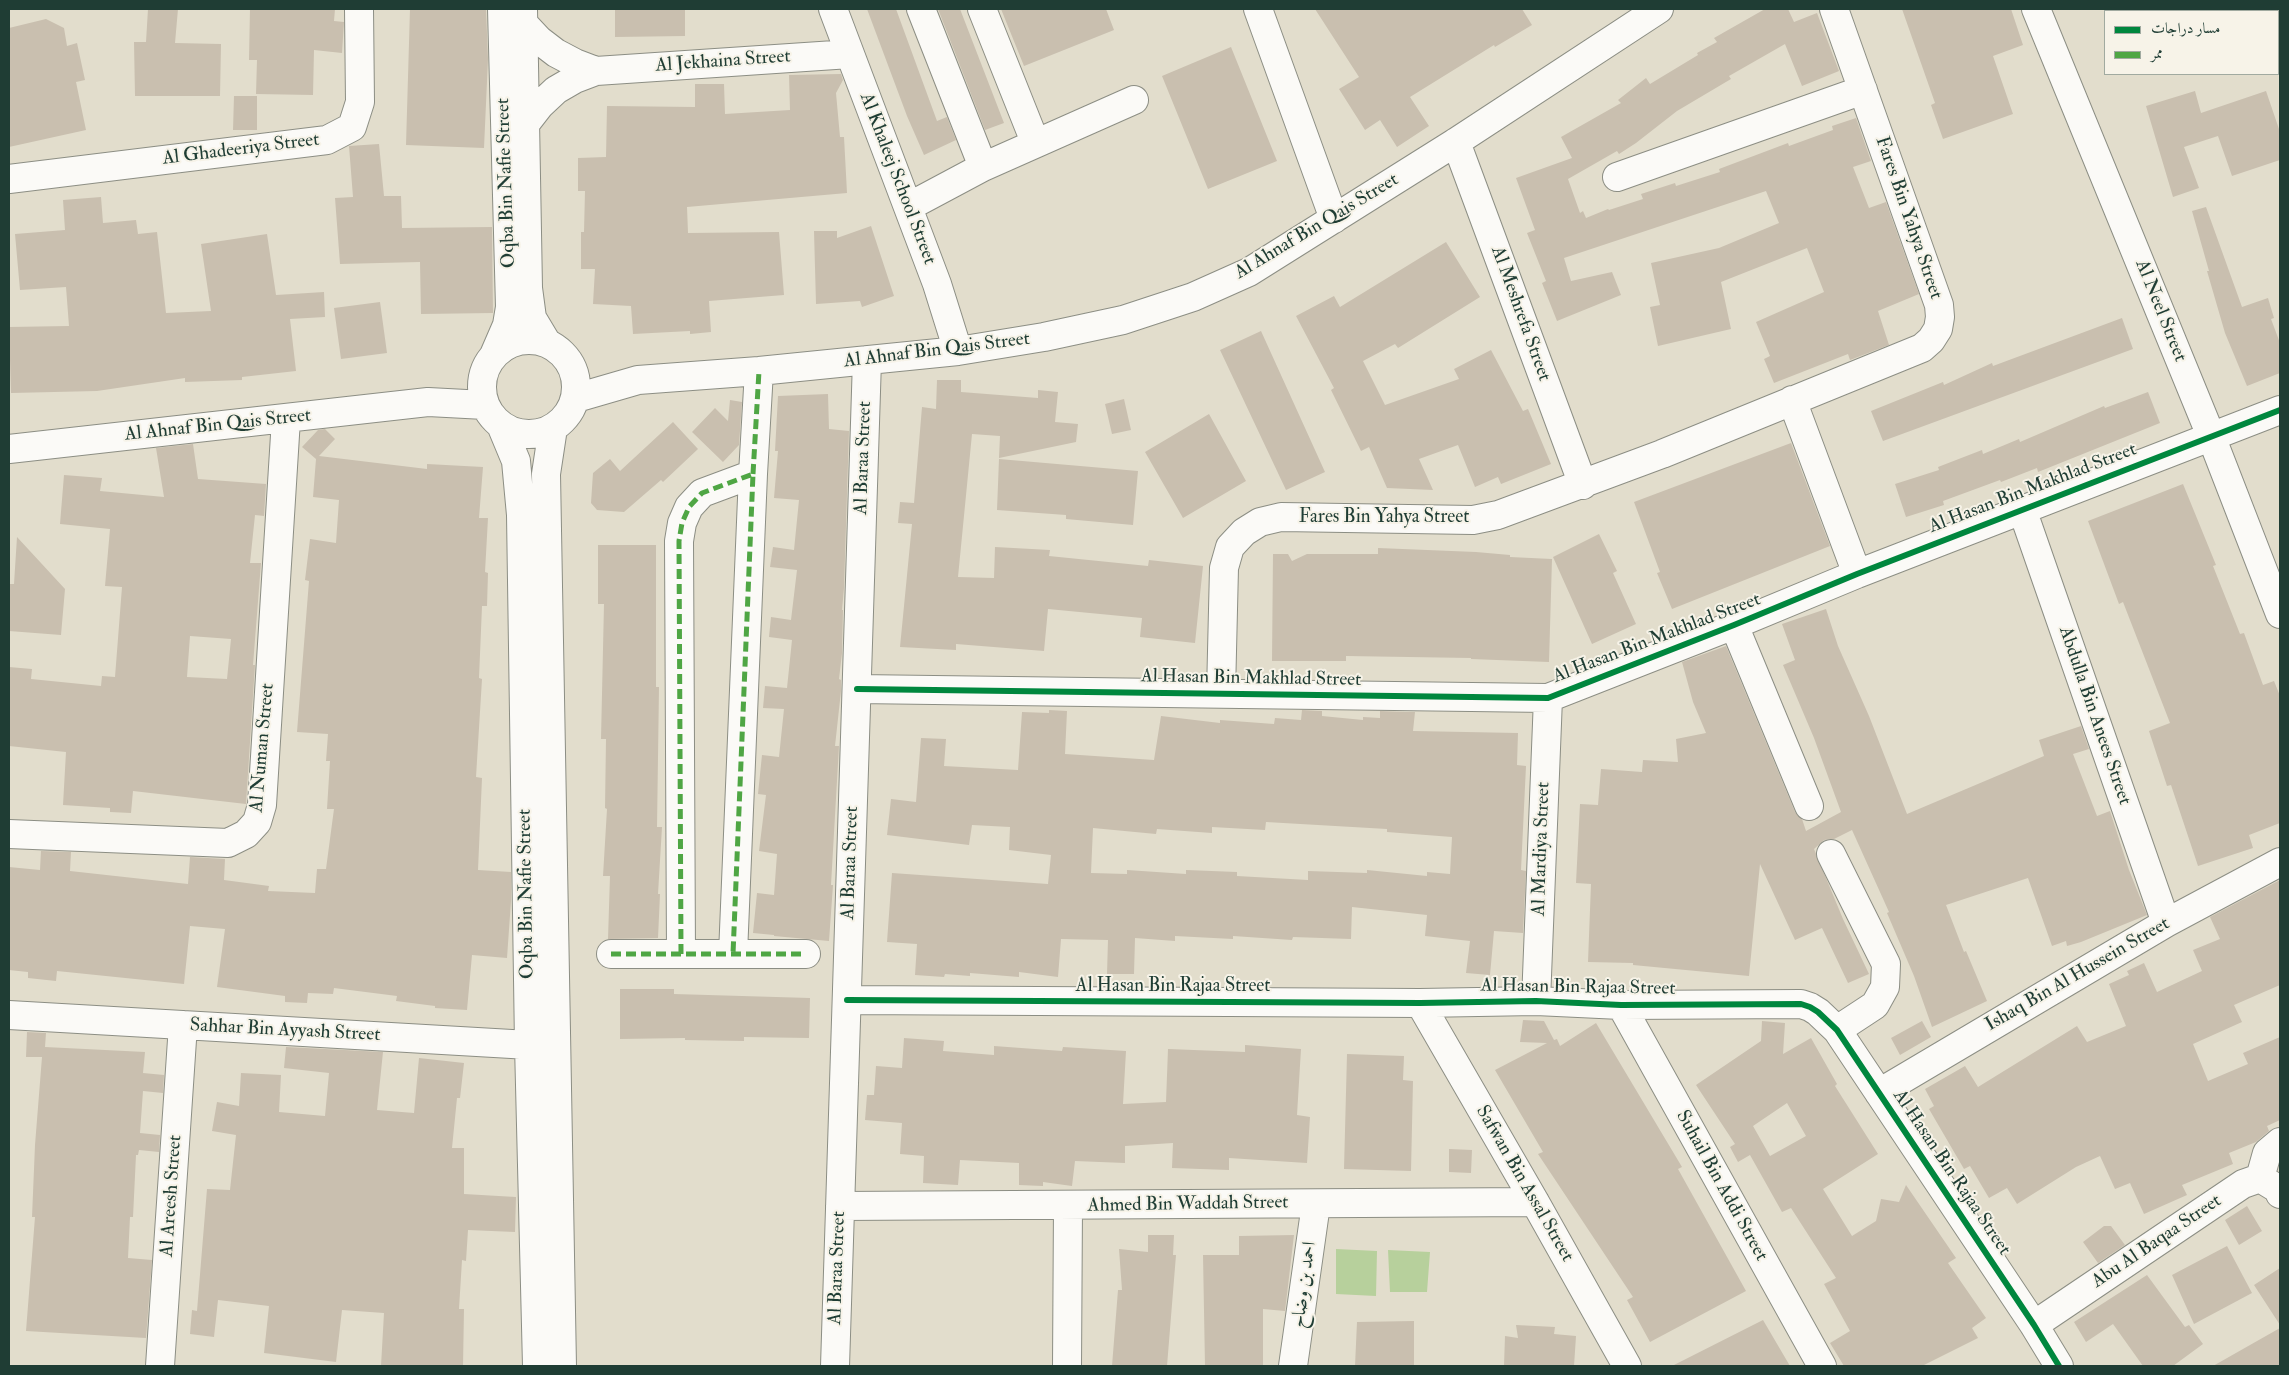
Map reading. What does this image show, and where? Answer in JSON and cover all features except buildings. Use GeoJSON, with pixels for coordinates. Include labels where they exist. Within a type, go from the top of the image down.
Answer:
{"type":"FeatureCollection","features":[{"type":"Feature","properties":{"kind":"street","name":"Al Ghadeeriya Street"},"geometry":{"type":"LineString","coordinates":[[9,179],[327,140],[352,127],[360,102],[359,9]]}},
{"type":"Feature","properties":{"kind":"street","name":"Oqba Bin Nafie Street"},"geometry":{"type":"LineString","coordinates":[[494,355],[507,325],[510,307],[502,9]]}},
{"type":"Feature","properties":{"kind":"street","name":"Al Khaleej School Street"},"geometry":{"type":"LineString","coordinates":[[832,9],[937,284],[958,351]]}},
{"type":"Feature","properties":{"kind":"street"},"geometry":{"type":"LineString","coordinates":[[921,9],[983,167]]}},
{"type":"Feature","properties":{"kind":"street"},"geometry":{"type":"LineString","coordinates":[[982,9],[1035,142]]}},
{"type":"Feature","properties":{"kind":"street"},"geometry":{"type":"LineString","coordinates":[[1258,9],[1334,219]]}},
{"type":"Feature","properties":{"kind":"street","name":"Fares Bin Yahya Street"},"geometry":{"type":"LineString","coordinates":[[1221,693],[1224,568],[1230,547],[1244,532],[1260,522],[1281,517],[1473,520],[1498,515],[1583,485],[1922,348],[1932,340],[1938,329],[1939,305],[1834,9]]}},
{"type":"Feature","properties":{"kind":"street","name":"Al Neel Street"},"geometry":{"type":"LineString","coordinates":[[2036,9],[2211,436],[2280,614]]}},
{"type":"Feature","properties":{"kind":"street","name":"Al Ahnaf Bin Qais Street"},"geometry":{"type":"LineString","coordinates":[[576,398],[638,380],[760,371],[958,351],[1044,337],[1123,320],[1193,296],[1249,272],[1334,219],[1456,142],[1642,13]]}},
{"type":"Feature","properties":{"kind":"street","name":"Oqba Bin Nafie Street"},"geometry":{"type":"LineString","coordinates":[[524,16],[528,288],[532,318],[547,343]]}},
{"type":"Feature","properties":{"kind":"street","name":"Al Jekhaina Street"},"geometry":{"type":"LineString","coordinates":[[524,16],[539,40],[556,53],[575,64],[596,70]]}},
{"type":"Feature","properties":{"kind":"street","name":"Al Jekhaina Street"},"geometry":{"type":"LineString","coordinates":[[526,122],[556,90],[575,78],[596,70],[850,54]]}},
{"type":"Feature","properties":{"kind":"street"},"geometry":{"type":"LineString","coordinates":[[1616,177],[1863,90]]}},
{"type":"Feature","properties":{"kind":"street"},"geometry":{"type":"LineString","coordinates":[[908,207],[1035,142],[1134,100]]}},
{"type":"Feature","properties":{"kind":"street","name":"Al Meshrefa Street"},"geometry":{"type":"LineString","coordinates":[[1456,142],[1583,485]]}},
{"type":"Feature","properties":{"kind":"street"},"geometry":{"type":"LineString","coordinates":[[528,339],[547,343],[563,354],[574,371],[576,398],[564,420],[553,428],[536,435],[517,433],[489,404],[486,367],[494,355],[510,344],[528,339]]}},
{"type":"Feature","properties":{"kind":"street","name":"Al Baraa Street"},"geometry":{"type":"LineString","coordinates":[[835,1366],[867,360]]}},
{"type":"Feature","properties":{"kind":"street","name":"Al Ahnaf Bin Qais Street"},"geometry":{"type":"LineString","coordinates":[[574,371],[638,380]]}},
{"type":"Feature","properties":{"kind":"street"},"geometry":{"type":"LineString","coordinates":[[733,954],[753,474],[760,371]]}},
{"type":"Feature","properties":{"kind":"street"},"geometry":{"type":"LineString","coordinates":[[1792,400],[1857,574]]}},
{"type":"Feature","properties":{"kind":"street","name":"Al Ahnaf Bin Qais Street"},"geometry":{"type":"LineString","coordinates":[[9,449],[428,402],[489,404]]}},
{"type":"Feature","properties":{"kind":"street","name":"Oqba Bin Nafie Street"},"geometry":{"type":"LineString","coordinates":[[489,404],[516,461],[521,515],[529,1045],[537,1366]]}},
{"type":"Feature","properties":{"kind":"street","name":"Al Hasan Bin Makhlad Street"},"geometry":{"type":"LineString","coordinates":[[857,688],[1548,698],[1734,625],[1857,574],[2280,410]]}},
{"type":"Feature","properties":{"kind":"street","name":"Al Numan Street"},"geometry":{"type":"LineString","coordinates":[[9,834],[228,843],[246,834],[256,822],[262,805],[286,419]]}},
{"type":"Feature","properties":{"kind":"street","name":"Oqba Bin Nafie Street"},"geometry":{"type":"LineString","coordinates":[[553,428],[546,474],[558,1057],[562,1366]]}},
{"type":"Feature","properties":{"kind":"street"},"geometry":{"type":"LineString","coordinates":[[681,954],[681,532],[689,507],[702,493],[753,474]]}},
{"type":"Feature","properties":{"kind":"street","name":"Abdulla Bin Anees Street"},"geometry":{"type":"LineString","coordinates":[[2022,510],[2166,923]]}},
{"type":"Feature","properties":{"kind":"street"},"geometry":{"type":"LineString","coordinates":[[1734,625],[1809,806]]}},
{"type":"Feature","properties":{"kind":"street","name":"Al Mardiya Street"},"geometry":{"type":"LineString","coordinates":[[1536,1001],[1548,698]]}},
{"type":"Feature","properties":{"kind":"street"},"geometry":{"type":"LineString","coordinates":[[1831,854],[1886,964],[1885,987],[1875,1004],[1836,1030]]}},
{"type":"Feature","properties":{"kind":"street","name":"Ishaq Bin Al Hussein Street"},"geometry":{"type":"LineString","coordinates":[[1879,1093],[2166,923],[2280,862]]}},
{"type":"Feature","properties":{"kind":"street"},"geometry":{"type":"LineString","coordinates":[[611,954],[806,954]]}},
{"type":"Feature","properties":{"kind":"street","name":"Al Hasan Bin Rajaa Street"},"geometry":{"type":"LineString","coordinates":[[847,1000],[1420,1003],[1536,1001],[1621,1005],[1801,1004],[1818,1012],[1836,1030],[2060,1366]]}},
{"type":"Feature","properties":{"kind":"street","name":"Safwan Bin Assal Street"},"geometry":{"type":"LineString","coordinates":[[1420,1003],[1535,1202],[1626,1366]]}},
{"type":"Feature","properties":{"kind":"street","name":"Suhail Bin Addi Street"},"geometry":{"type":"LineString","coordinates":[[1621,1005],[1822,1366]]}},
{"type":"Feature","properties":{"kind":"street","name":"Sahhar Bin Ayyash Street"},"geometry":{"type":"LineString","coordinates":[[9,1015],[529,1045],[545,1048],[558,1057]]}},
{"type":"Feature","properties":{"kind":"street","name":"Al Areesh Street"},"geometry":{"type":"LineString","coordinates":[[160,1366],[183,1025]]}},
{"type":"Feature","properties":{"kind":"street"},"geometry":{"type":"LineString","coordinates":[[2270,1186],[2267,1153],[2280,1142]]}},
{"type":"Feature","properties":{"kind":"street","name":"Abu Al Baqaa Street"},"geometry":{"type":"LineString","coordinates":[[2034,1325],[2243,1184],[2270,1186]]}},
{"type":"Feature","properties":{"kind":"street","name":"Ahmed Bin Waddah Street"},"geometry":{"type":"LineString","coordinates":[[840,1206],[1535,1202]]}},
{"type":"Feature","properties":{"kind":"street","name":"احمد بن وضاح"},"geometry":{"type":"LineString","coordinates":[[1293,1366],[1316,1204]]}},
{"type":"Feature","properties":{"kind":"street"},"geometry":{"type":"LineString","coordinates":[[1067,1366],[1068,1206]]}},
{"type":"Feature","properties":{"kind":"green space"},"geometry":{"type":"Polygon","coordinates":[[[1336,1249],[1377,1251],[1376,1296],[1336,1294],[1336,1249]]]}},
{"type":"Feature","properties":{"kind":"green space"},"geometry":{"type":"Polygon","coordinates":[[[1388,1250],[1430,1252],[1427,1292],[1390,1292],[1388,1250]]]}},
{"type":"Feature","properties":{"kind":"marked path"},"geometry":{"type":"LineString","coordinates":[[753,474],[759,371]]}},
{"type":"Feature","properties":{"kind":"marked path"},"geometry":{"type":"LineString","coordinates":[[681,954],[679,541],[682,523],[689,507],[702,493],[753,474],[733,954]]}},
{"type":"Feature","properties":{"kind":"marked path"},"geometry":{"type":"LineString","coordinates":[[611,954],[806,954]]}},
{"type":"Feature","properties":{"kind":"cycle path"},"geometry":{"type":"LineString","coordinates":[[857,689],[1548,698],[1734,625],[1857,574],[2280,410]]}},
{"type":"Feature","properties":{"kind":"cycle path"},"geometry":{"type":"LineString","coordinates":[[847,1000],[1420,1003],[1536,1001],[1621,1005],[1801,1004],[1818,1012],[1837,1030],[2034,1325],[2059,1366]]}}]}
